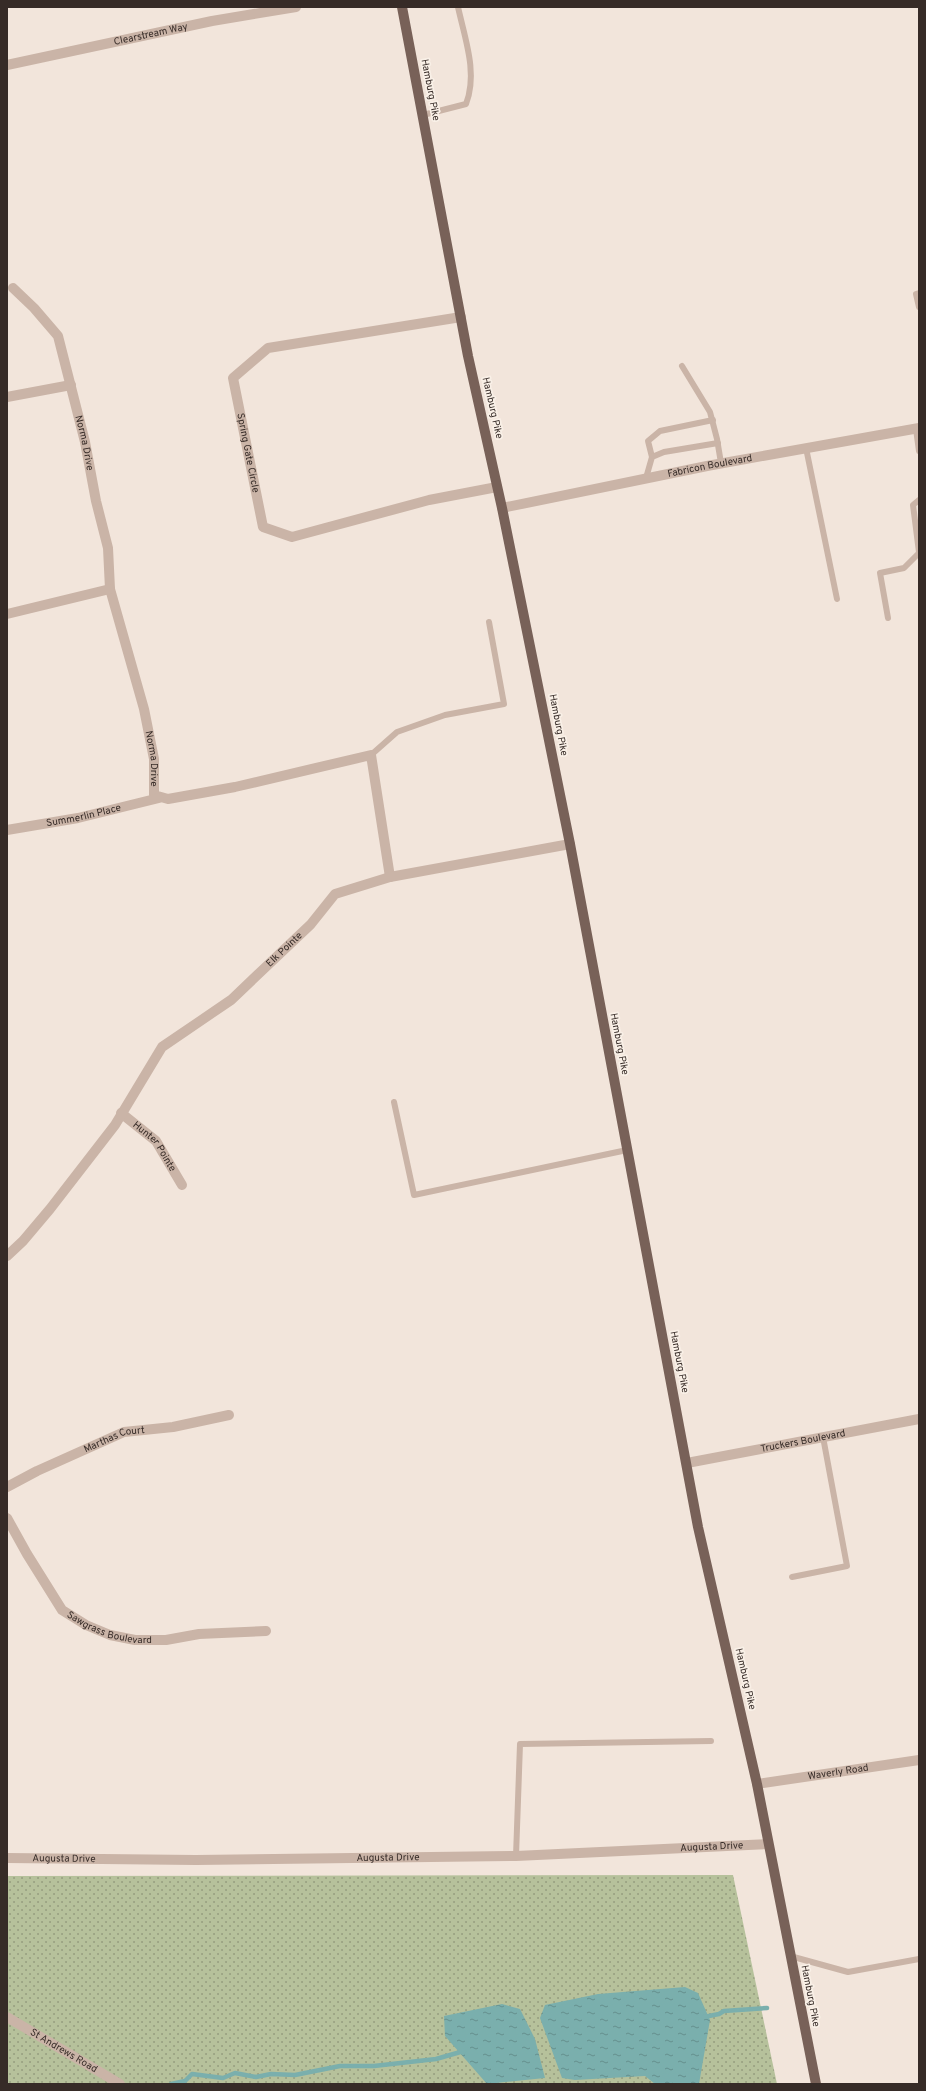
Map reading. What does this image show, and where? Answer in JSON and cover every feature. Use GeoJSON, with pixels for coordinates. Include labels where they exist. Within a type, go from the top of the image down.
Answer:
{"type":"FeatureCollection","features":[{"type":"Feature","properties":{"kind":"main road","name":"Hamburg Pike"},"geometry":{"type":"LineString","coordinates":[[402,7],[461,317],[502,508],[570,844],[698,1527],[757,1784],[816,2084]]}},
{"type":"Feature","properties":{"kind":"street","name":"Clearstream Way"},"geometry":{"type":"LineString","coordinates":[[7,65],[212,21],[296,7]]}},
{"type":"Feature","properties":{"kind":"street","name":"Norma Drive"},"geometry":{"type":"LineString","coordinates":[[13,288],[34,308],[58,336],[62,357],[71,385],[96,501],[108,548],[110,589],[144,710],[154,759],[154,795],[159,798],[168,799],[235,787],[371,755]]}},
{"type":"Feature","properties":{"kind":"street","name":"Spring Gate Circle"},"geometry":{"type":"LineString","coordinates":[[461,317],[268,348],[233,378],[254,487],[263,527],[292,537],[429,500],[497,486]]}},
{"type":"Feature","properties":{"kind":"street"},"geometry":{"type":"LineString","coordinates":[[7,397],[71,385]]}},
{"type":"Feature","properties":{"kind":"street","name":"Fabricon Boulevard"},"geometry":{"type":"LineString","coordinates":[[502,508],[721,463],[918,428]]}},
{"type":"Feature","properties":{"kind":"street"},"geometry":{"type":"LineString","coordinates":[[7,614],[110,589]]}},
{"type":"Feature","properties":{"kind":"street"},"geometry":{"type":"LineString","coordinates":[[371,755],[390,877]]}},
{"type":"Feature","properties":{"kind":"street","name":"Summerlin Place"},"geometry":{"type":"LineString","coordinates":[[7,830],[78,818],[159,798]]}},
{"type":"Feature","properties":{"kind":"street","name":"Elk Pointe"},"geometry":{"type":"LineString","coordinates":[[7,1256],[23,1241],[74,1178],[121,1113],[162,1047],[231,1000],[311,924],[335,894],[390,877],[492,856],[570,844]]}},
{"type":"Feature","properties":{"kind":"street","name":"Hunter Pointe"},"geometry":{"type":"LineString","coordinates":[[121,1113],[156,1141],[182,1185]]}},
{"type":"Feature","properties":{"kind":"street","name":"Marthas Court"},"geometry":{"type":"LineString","coordinates":[[7,1487],[37,1471],[124,1432],[173,1427],[230,1415]]}},
{"type":"Feature","properties":{"kind":"street","name":"Truckers Boulevard"},"geometry":{"type":"LineString","coordinates":[[687,1463],[919,1419]]}},
{"type":"Feature","properties":{"kind":"street","name":"Sawgrass Boulevard"},"geometry":{"type":"LineString","coordinates":[[7,1518],[27,1554],[62,1610],[92,1628],[110,1635],[135,1640],[166,1640],[199,1634],[266,1631]]}},
{"type":"Feature","properties":{"kind":"street","name":"Waverly Road"},"geometry":{"type":"LineString","coordinates":[[757,1784],[919,1760]]}},
{"type":"Feature","properties":{"kind":"street","name":"Augusta Drive"},"geometry":{"type":"LineString","coordinates":[[7,1858],[196,1860],[516,1856],[768,1844]]}},
{"type":"Feature","properties":{"kind":"street","name":"St Andrews Road"},"geometry":{"type":"LineString","coordinates":[[7,2017],[120,2084]]}},
{"type":"Feature","properties":{"kind":"lane"},"geometry":{"type":"LineString","coordinates":[[423,115],[466,104],[471,91],[472,73],[458,7]]}},
{"type":"Feature","properties":{"kind":"lane"},"geometry":{"type":"LineString","coordinates":[[919,294],[916,294],[919,307]]}},
{"type":"Feature","properties":{"kind":"lane"},"geometry":{"type":"LineString","coordinates":[[682,366],[710,412],[718,443],[721,463]]}},
{"type":"Feature","properties":{"kind":"lane"},"geometry":{"type":"LineString","coordinates":[[646,478],[652,457],[648,441],[660,431],[712,420]]}},
{"type":"Feature","properties":{"kind":"lane"},"geometry":{"type":"LineString","coordinates":[[918,428],[919,451]]}},
{"type":"Feature","properties":{"kind":"lane"},"geometry":{"type":"LineString","coordinates":[[652,457],[664,452],[718,443]]}},
{"type":"Feature","properties":{"kind":"lane"},"geometry":{"type":"LineString","coordinates":[[806,448],[837,599]]}},
{"type":"Feature","properties":{"kind":"lane"},"geometry":{"type":"LineString","coordinates":[[888,618],[880,573],[904,568],[919,553],[912,505],[919,500]]}},
{"type":"Feature","properties":{"kind":"lane"},"geometry":{"type":"LineString","coordinates":[[371,755],[397,732],[445,715],[504,704],[489,622]]}},
{"type":"Feature","properties":{"kind":"lane"},"geometry":{"type":"LineString","coordinates":[[394,1102],[414,1195],[627,1150]]}},
{"type":"Feature","properties":{"kind":"lane"},"geometry":{"type":"LineString","coordinates":[[792,1577],[848,1566],[824,1437]]}},
{"type":"Feature","properties":{"kind":"lane"},"geometry":{"type":"LineString","coordinates":[[516,1856],[520,1744],[711,1741]]}},
{"type":"Feature","properties":{"kind":"lane"},"geometry":{"type":"LineString","coordinates":[[790,1956],[848,1972],[919,1959]]}},
{"type":"Feature","properties":{"kind":"green space"},"geometry":{"type":"Polygon","coordinates":[[[733,1875],[777,2084],[7,2084],[7,1876],[733,1875]]]}},
{"type":"Feature","properties":{"kind":"water"},"geometry":{"type":"Polygon","coordinates":[[[685,1987],[698,1993],[710,2020],[699,2084],[655,2084],[645,2076],[575,2080],[562,2078],[540,2018],[545,2005],[598,1994],[685,1987]]]}},
{"type":"Feature","properties":{"kind":"water"},"geometry":{"type":"Polygon","coordinates":[[[502,2004],[520,2009],[535,2039],[545,2078],[487,2084],[445,2036],[444,2016],[502,2004]]]}},
{"type":"Feature","properties":{"kind":"waterway"},"geometry":{"type":"LineString","coordinates":[[704,2017],[719,2014],[724,2011],[767,2008]]}},
{"type":"Feature","properties":{"kind":"waterway"},"geometry":{"type":"LineString","coordinates":[[171,2084],[185,2081],[192,2074],[223,2078],[235,2073],[256,2077],[271,2074],[295,2075],[340,2066],[374,2066],[436,2059],[464,2051]]}}]}
